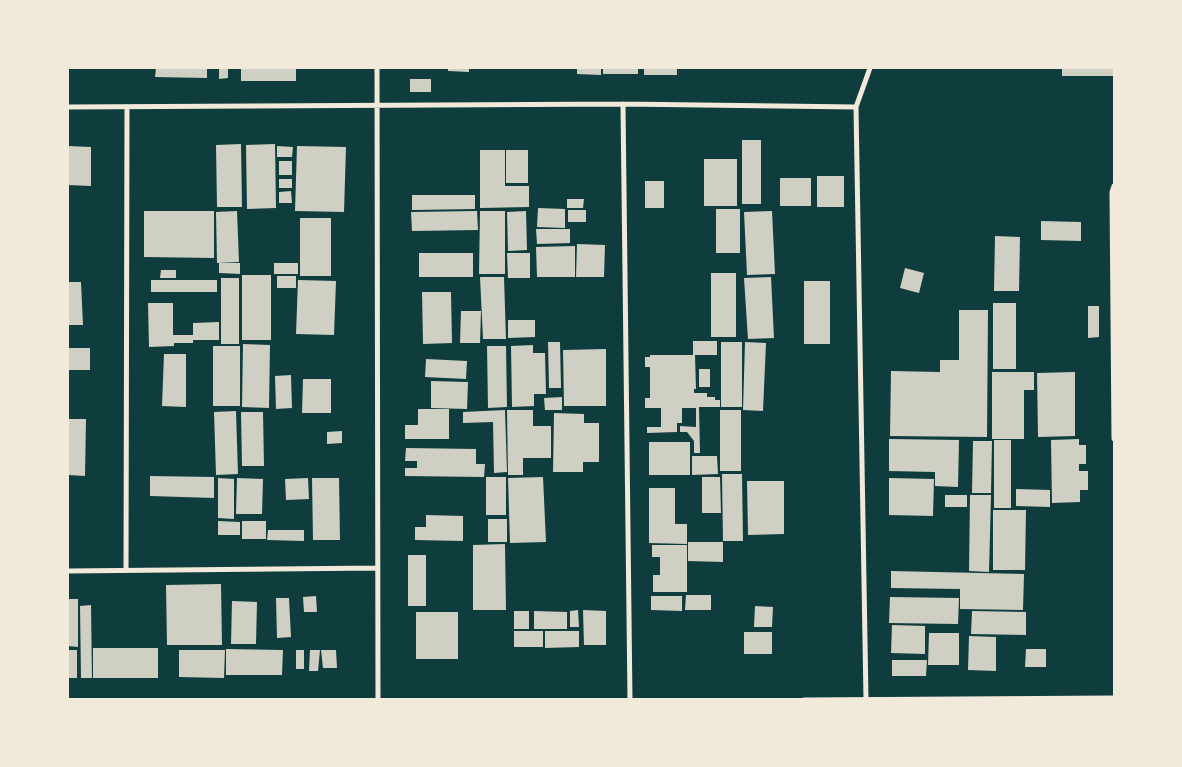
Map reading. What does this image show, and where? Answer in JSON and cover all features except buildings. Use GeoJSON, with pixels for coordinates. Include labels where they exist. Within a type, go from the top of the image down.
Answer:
{"type":"FeatureCollection","features":[{"type":"Feature","properties":{"kind":"street"},"geometry":{"type":"LineString","coordinates":[[377,68],[378,700]]}},
{"type":"Feature","properties":{"kind":"street"},"geometry":{"type":"LineString","coordinates":[[866,699],[856,107],[870,68]]}},
{"type":"Feature","properties":{"kind":"street"},"geometry":{"type":"LineString","coordinates":[[623,104],[630,700]]}},
{"type":"Feature","properties":{"kind":"street"},"geometry":{"type":"LineString","coordinates":[[68,107],[623,104],[856,107]]}},
{"type":"Feature","properties":{"kind":"street"},"geometry":{"type":"LineString","coordinates":[[126,570],[127,107]]}},
{"type":"Feature","properties":{"kind":"street"},"geometry":{"type":"LineString","coordinates":[[1114,186],[1112,202],[1114,439]]}},
{"type":"Feature","properties":{"kind":"street"},"geometry":{"type":"LineString","coordinates":[[68,571],[378,568]]}},
{"type":"Feature","properties":{"kind":"street"},"geometry":{"type":"LineString","coordinates":[[804,700],[1114,698]]}}]}
